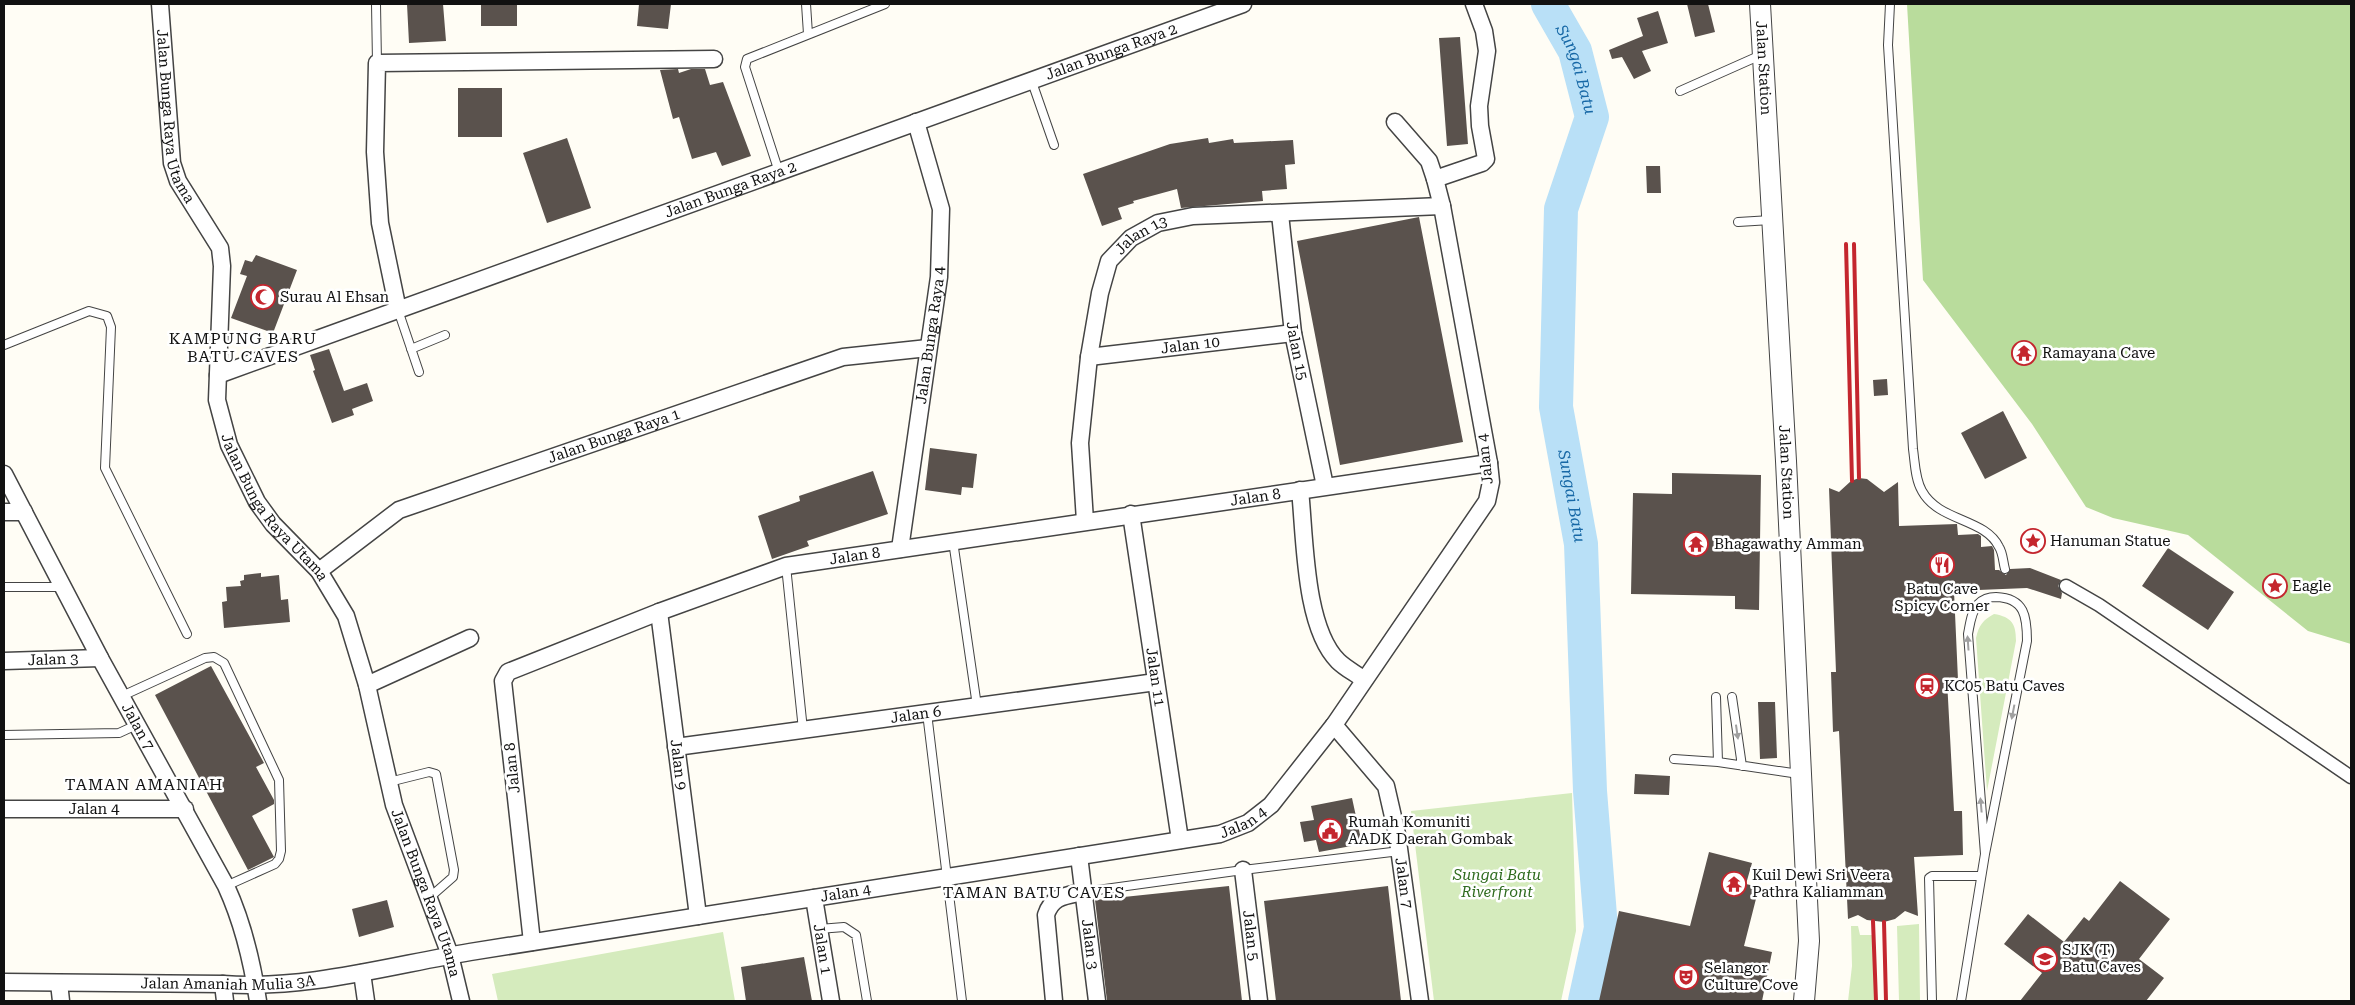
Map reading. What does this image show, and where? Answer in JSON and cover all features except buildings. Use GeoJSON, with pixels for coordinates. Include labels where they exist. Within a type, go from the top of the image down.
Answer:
{"type":"FeatureCollection","features":[{"type":"Feature","properties":{"kind":"street","name":"Jalan Bunga Raya Utama"},"geometry":{"type":"LineString","coordinates":[[160,4],[172,163],[178,181],[220,248],[222,266],[217,400],[229,446],[246,482],[273,524],[320,571],[346,616],[367,685],[394,805],[450,955],[461,1001]]}},
{"type":"Feature","properties":{"kind":"street","name":"Jalan Bunga Raya 2"},"geometry":{"type":"LineString","coordinates":[[218,375],[916,122],[1032,82],[1243,4]]}},
{"type":"Feature","properties":{"kind":"street"},"geometry":{"type":"LineString","coordinates":[[1435,179],[1482,163],[1486,159],[1480,126],[1479,106],[1486,51],[1484,32],[1474,4]]}},
{"type":"Feature","properties":{"kind":"street","name":"Jalan Station"},"geometry":{"type":"LineString","coordinates":[[1760,4],[1773,220],[1809,941],[1804,1001]]}},
{"type":"Feature","properties":{"kind":"street"},"geometry":{"type":"LineString","coordinates":[[398,310],[380,223],[375,152],[377,63],[714,58]]}},
{"type":"Feature","properties":{"kind":"street","name":"Jalan Bunga Raya 4"},"geometry":{"type":"LineString","coordinates":[[900,549],[939,277],[941,208],[916,122]]}},
{"type":"Feature","properties":{"kind":"street","name":"Jalan 4"},"geometry":{"type":"LineString","coordinates":[[450,955],[1220,834],[1248,823],[1271,805],[1334,724],[1363,679],[1487,501],[1491,482],[1442,206],[1435,179],[1429,161],[1395,122]]}},
{"type":"Feature","properties":{"kind":"street","name":"Jalan 13"},"geometry":{"type":"LineString","coordinates":[[1085,521],[1080,443],[1089,357],[1100,293],[1109,261],[1131,238],[1158,223],[1193,216],[1442,206]]}},
{"type":"Feature","properties":{"kind":"street","name":"Jalan 15"},"geometry":{"type":"LineString","coordinates":[[1280,214],[1293,333],[1325,486]]}},
{"type":"Feature","properties":{"kind":"street","name":"Jalan 10"},"geometry":{"type":"LineString","coordinates":[[1089,357],[1293,333]]}},
{"type":"Feature","properties":{"kind":"street","name":"Jalan Bunga Raya 1"},"geometry":{"type":"LineString","coordinates":[[320,571],[399,510],[843,357],[928,348]]}},
{"type":"Feature","properties":{"kind":"street","name":"Jalan 8"},"geometry":{"type":"LineString","coordinates":[[532,942],[503,681],[508,672],[659,612],[786,566],[1489,463]]}},
{"type":"Feature","properties":{"kind":"street","name":"Jalan 7"},"geometry":{"type":"LineString","coordinates":[[4,474],[100,658],[226,886],[237,909],[247,942],[257,994]]}},
{"type":"Feature","properties":{"kind":"street"},"geometry":{"type":"LineString","coordinates":[[1300,490],[1313,609],[1322,638],[1338,661],[1363,679]]}},
{"type":"Feature","properties":{"kind":"street"},"geometry":{"type":"LineString","coordinates":[[4,512],[24,512]]}},
{"type":"Feature","properties":{"kind":"street","name":"Jalan 11"},"geometry":{"type":"LineString","coordinates":[[1131,514],[1180,840]]}},
{"type":"Feature","properties":{"kind":"street"},"geometry":{"type":"LineString","coordinates":[[2066,586],[2099,605],[2351,777]]}},
{"type":"Feature","properties":{"kind":"street","name":"Jalan 9"},"geometry":{"type":"LineString","coordinates":[[659,612],[698,916]]}},
{"type":"Feature","properties":{"kind":"street"},"geometry":{"type":"LineString","coordinates":[[367,685],[470,638]]}},
{"type":"Feature","properties":{"kind":"street","name":"Jalan 3"},"geometry":{"type":"LineString","coordinates":[[4,660],[100,658]]}},
{"type":"Feature","properties":{"kind":"street","name":"Jalan 6"},"geometry":{"type":"LineString","coordinates":[[676,747],[1156,682]]}},
{"type":"Feature","properties":{"kind":"street","name":"Jalan 7"},"geometry":{"type":"LineString","coordinates":[[1334,724],[1386,786],[1400,851],[1420,1001]]}},
{"type":"Feature","properties":{"kind":"street","name":"Jalan 4"},"geometry":{"type":"LineString","coordinates":[[4,809],[185,809]]}},
{"type":"Feature","properties":{"kind":"street","name":"Jalan 3"},"geometry":{"type":"LineString","coordinates":[[1079,856],[1096,1001]]}},
{"type":"Feature","properties":{"kind":"street","name":"Jalan 5"},"geometry":{"type":"LineString","coordinates":[[1243,870],[1259,1001]]}},
{"type":"Feature","properties":{"kind":"street"},"geometry":{"type":"LineString","coordinates":[[1054,1001],[1046,915],[1049,906],[1058,897],[1083,892]]}},
{"type":"Feature","properties":{"kind":"street","name":"Jalan 1"},"geometry":{"type":"LineString","coordinates":[[814,898],[830,1001]]}},
{"type":"Feature","properties":{"kind":"street","name":"Jalan Amaniah Mulia 3A"},"geometry":{"type":"LineString","coordinates":[[4,982],[223,984],[257,994],[450,955]]}},
{"type":"Feature","properties":{"kind":"street"},"geometry":{"type":"LineString","coordinates":[[362,974],[366,1001]]}},
{"type":"Feature","properties":{"kind":"street"},"geometry":{"type":"LineString","coordinates":[[59,983],[61,1001]]}},
{"type":"Feature","properties":{"kind":"street"},"geometry":{"type":"LineString","coordinates":[[223,984],[225,1001]]}},
{"type":"Feature","properties":{"kind":"lane"},"geometry":{"type":"LineString","coordinates":[[376,4],[377,63]]}},
{"type":"Feature","properties":{"kind":"lane"},"geometry":{"type":"LineString","coordinates":[[806,4],[808,34]]}},
{"type":"Feature","properties":{"kind":"lane"},"geometry":{"type":"LineString","coordinates":[[779,172],[744,67],[747,59],[885,4]]}},
{"type":"Feature","properties":{"kind":"lane"},"geometry":{"type":"LineString","coordinates":[[1890,4],[1888,45],[1913,449],[1918,482],[1922,492],[1933,505],[1948,515],[1988,533],[2000,547],[2005,569]]}},
{"type":"Feature","properties":{"kind":"lane"},"geometry":{"type":"LineString","coordinates":[[1680,91],[1763,54]]}},
{"type":"Feature","properties":{"kind":"lane"},"geometry":{"type":"LineString","coordinates":[[1032,82],[1054,145]]}},
{"type":"Feature","properties":{"kind":"lane"},"geometry":{"type":"LineString","coordinates":[[1738,222],[1773,220]]}},
{"type":"Feature","properties":{"kind":"lane"},"geometry":{"type":"LineString","coordinates":[[398,310],[419,372]]}},
{"type":"Feature","properties":{"kind":"lane"},"geometry":{"type":"LineString","coordinates":[[4,345],[89,311],[107,316],[111,327],[105,468],[187,634]]}},
{"type":"Feature","properties":{"kind":"lane"},"geometry":{"type":"LineString","coordinates":[[411,349],[445,335]]}},
{"type":"Feature","properties":{"kind":"lane"},"geometry":{"type":"LineString","coordinates":[[953,541],[978,706]]}},
{"type":"Feature","properties":{"kind":"lane"},"geometry":{"type":"LineString","coordinates":[[786,566],[803,730]]}},
{"type":"Feature","properties":{"kind":"lane"},"geometry":{"type":"LineString","coordinates":[[4,587],[63,586]]}},
{"type":"Feature","properties":{"kind":"lane"},"geometry":{"type":"LineString","coordinates":[[2008,589],[2010,598]]}},
{"type":"Feature","properties":{"kind":"lane"},"geometry":{"type":"LineString","coordinates":[[1960,1001],[1985,854],[2027,641],[2027,620],[2020,606],[2010,598],[1990,597],[1979,603],[1972,615],[1968,634],[1985,854]]}},
{"type":"Feature","properties":{"kind":"lane"},"geometry":{"type":"LineString","coordinates":[[122,696],[204,658],[214,657],[224,663],[279,780],[282,824],[279,859],[275,864],[226,886]]}},
{"type":"Feature","properties":{"kind":"lane"},"geometry":{"type":"LineString","coordinates":[[1716,698],[1718,762]]}},
{"type":"Feature","properties":{"kind":"lane"},"geometry":{"type":"LineString","coordinates":[[1732,698],[1742,766]]}},
{"type":"Feature","properties":{"kind":"lane"},"geometry":{"type":"LineString","coordinates":[[927,713],[962,1001]]}},
{"type":"Feature","properties":{"kind":"lane"},"geometry":{"type":"LineString","coordinates":[[4,735],[119,734],[132,727],[135,720]]}},
{"type":"Feature","properties":{"kind":"lane"},"geometry":{"type":"LineString","coordinates":[[1674,759],[1718,762],[1800,774]]}},
{"type":"Feature","properties":{"kind":"lane"},"geometry":{"type":"LineString","coordinates":[[389,782],[429,772],[436,774],[454,870],[453,877],[429,898]]}},
{"type":"Feature","properties":{"kind":"lane"},"geometry":{"type":"LineString","coordinates":[[1083,892],[1400,851]]}},
{"type":"Feature","properties":{"kind":"lane"},"geometry":{"type":"LineString","coordinates":[[1932,1001],[1929,878],[1932,876],[1981,876]]}},
{"type":"Feature","properties":{"kind":"lane"},"geometry":{"type":"LineString","coordinates":[[819,929],[844,927],[856,935],[867,1001]]}},
{"type":"Feature","properties":{"kind":"green space"},"geometry":{"type":"Polygon","coordinates":[[[1907,4],[2351,4],[2351,644],[2308,631],[2188,535],[2113,518],[2086,507],[2032,424],[1923,280],[1907,4]]]}},
{"type":"Feature","properties":{"kind":"green space"},"geometry":{"type":"Polygon","coordinates":[[[1994,614],[2005,617],[2012,622],[2016,641],[1987,791],[1976,638],[1982,623],[1994,614]]]}},
{"type":"Feature","properties":{"kind":"green space","name":"Sungai Batu Riverfront"},"geometry":{"type":"Polygon","coordinates":[[[1572,793],[1576,931],[1561,1001],[1434,1001],[1411,811],[1572,793]]]}},
{"type":"Feature","properties":{"kind":"green space"},"geometry":{"type":"Polygon","coordinates":[[[1919,924],[1920,1001],[1899,1001],[1897,926],[1919,924]]]}},
{"type":"Feature","properties":{"kind":"green space"},"geometry":{"type":"Polygon","coordinates":[[[1851,926],[1858,926],[1860,935],[1872,935],[1875,1001],[1848,1001],[1852,966],[1851,926]]]}},
{"type":"Feature","properties":{"kind":"green space"},"geometry":{"type":"Polygon","coordinates":[[[723,932],[735,1001],[498,1001],[492,974],[723,932]]]}},
{"type":"Feature","properties":{"kind":"waterway","name":"Sungai Batu"},"geometry":{"type":"LineString","coordinates":[[1548,4],[1575,51],[1592,117],[1561,209],[1556,407],[1581,544],[1590,791],[1601,928],[1585,1001]]}},
{"type":"Feature","properties":{"kind":"railway"},"geometry":{"type":"LineString","coordinates":[[1846,244],[1852,481]]}},
{"type":"Feature","properties":{"kind":"railway"},"geometry":{"type":"LineString","coordinates":[[1854,244],[1859,478]]}},
{"type":"Feature","properties":{"kind":"railway"},"geometry":{"type":"LineString","coordinates":[[1873,921],[1876,1001]]}},
{"type":"Feature","properties":{"kind":"railway"},"geometry":{"type":"LineString","coordinates":[[1884,922],[1886,1001]]}},
{"type":"Feature","properties":{"kind":"place","name":"Surau Al Ehsan"},"geometry":{"type":"Point","coordinates":[263,297]}},
{"type":"Feature","properties":{"kind":"place","name":"Ramayana Cave"},"geometry":{"type":"Point","coordinates":[2024,353]}},
{"type":"Feature","properties":{"kind":"place","name":"Hanuman Statue"},"geometry":{"type":"Point","coordinates":[2033,541]}},
{"type":"Feature","properties":{"kind":"place","name":"Bhagawathy Amman"},"geometry":{"type":"Point","coordinates":[1696,544]}},
{"type":"Feature","properties":{"kind":"place","name":"Batu Cave Spicy Corner"},"geometry":{"type":"Point","coordinates":[1942,565]}},
{"type":"Feature","properties":{"kind":"place","name":"Eagle"},"geometry":{"type":"Point","coordinates":[2275,586]}},
{"type":"Feature","properties":{"kind":"place","name":"KC05 Batu Caves"},"geometry":{"type":"Point","coordinates":[1927,686]}},
{"type":"Feature","properties":{"kind":"place","name":"Rumah Komuniti AADK Daerah Gombak"},"geometry":{"type":"Point","coordinates":[1330,831]}},
{"type":"Feature","properties":{"kind":"place","name":"Kuil Dewi Sri Veera Pathra Kaliamman"},"geometry":{"type":"Point","coordinates":[1734,884]}},
{"type":"Feature","properties":{"kind":"place","name":"SJK (T) Batu Caves"},"geometry":{"type":"Point","coordinates":[2045,959]}},
{"type":"Feature","properties":{"kind":"place","name":"Selangor Culture Cove"},"geometry":{"type":"Point","coordinates":[1686,977]}},
{"type":"Feature","properties":{"kind":"district","name":"KAMPUNG BARU BATU CAVES"},"geometry":{"type":"Point","coordinates":[243,347]}},
{"type":"Feature","properties":{"kind":"district","name":"TAMAN AMANIAH"},"geometry":{"type":"Point","coordinates":[144,784]}},
{"type":"Feature","properties":{"kind":"district","name":"TAMAN BATU CAVES"},"geometry":{"type":"Point","coordinates":[1034,892]}}]}
